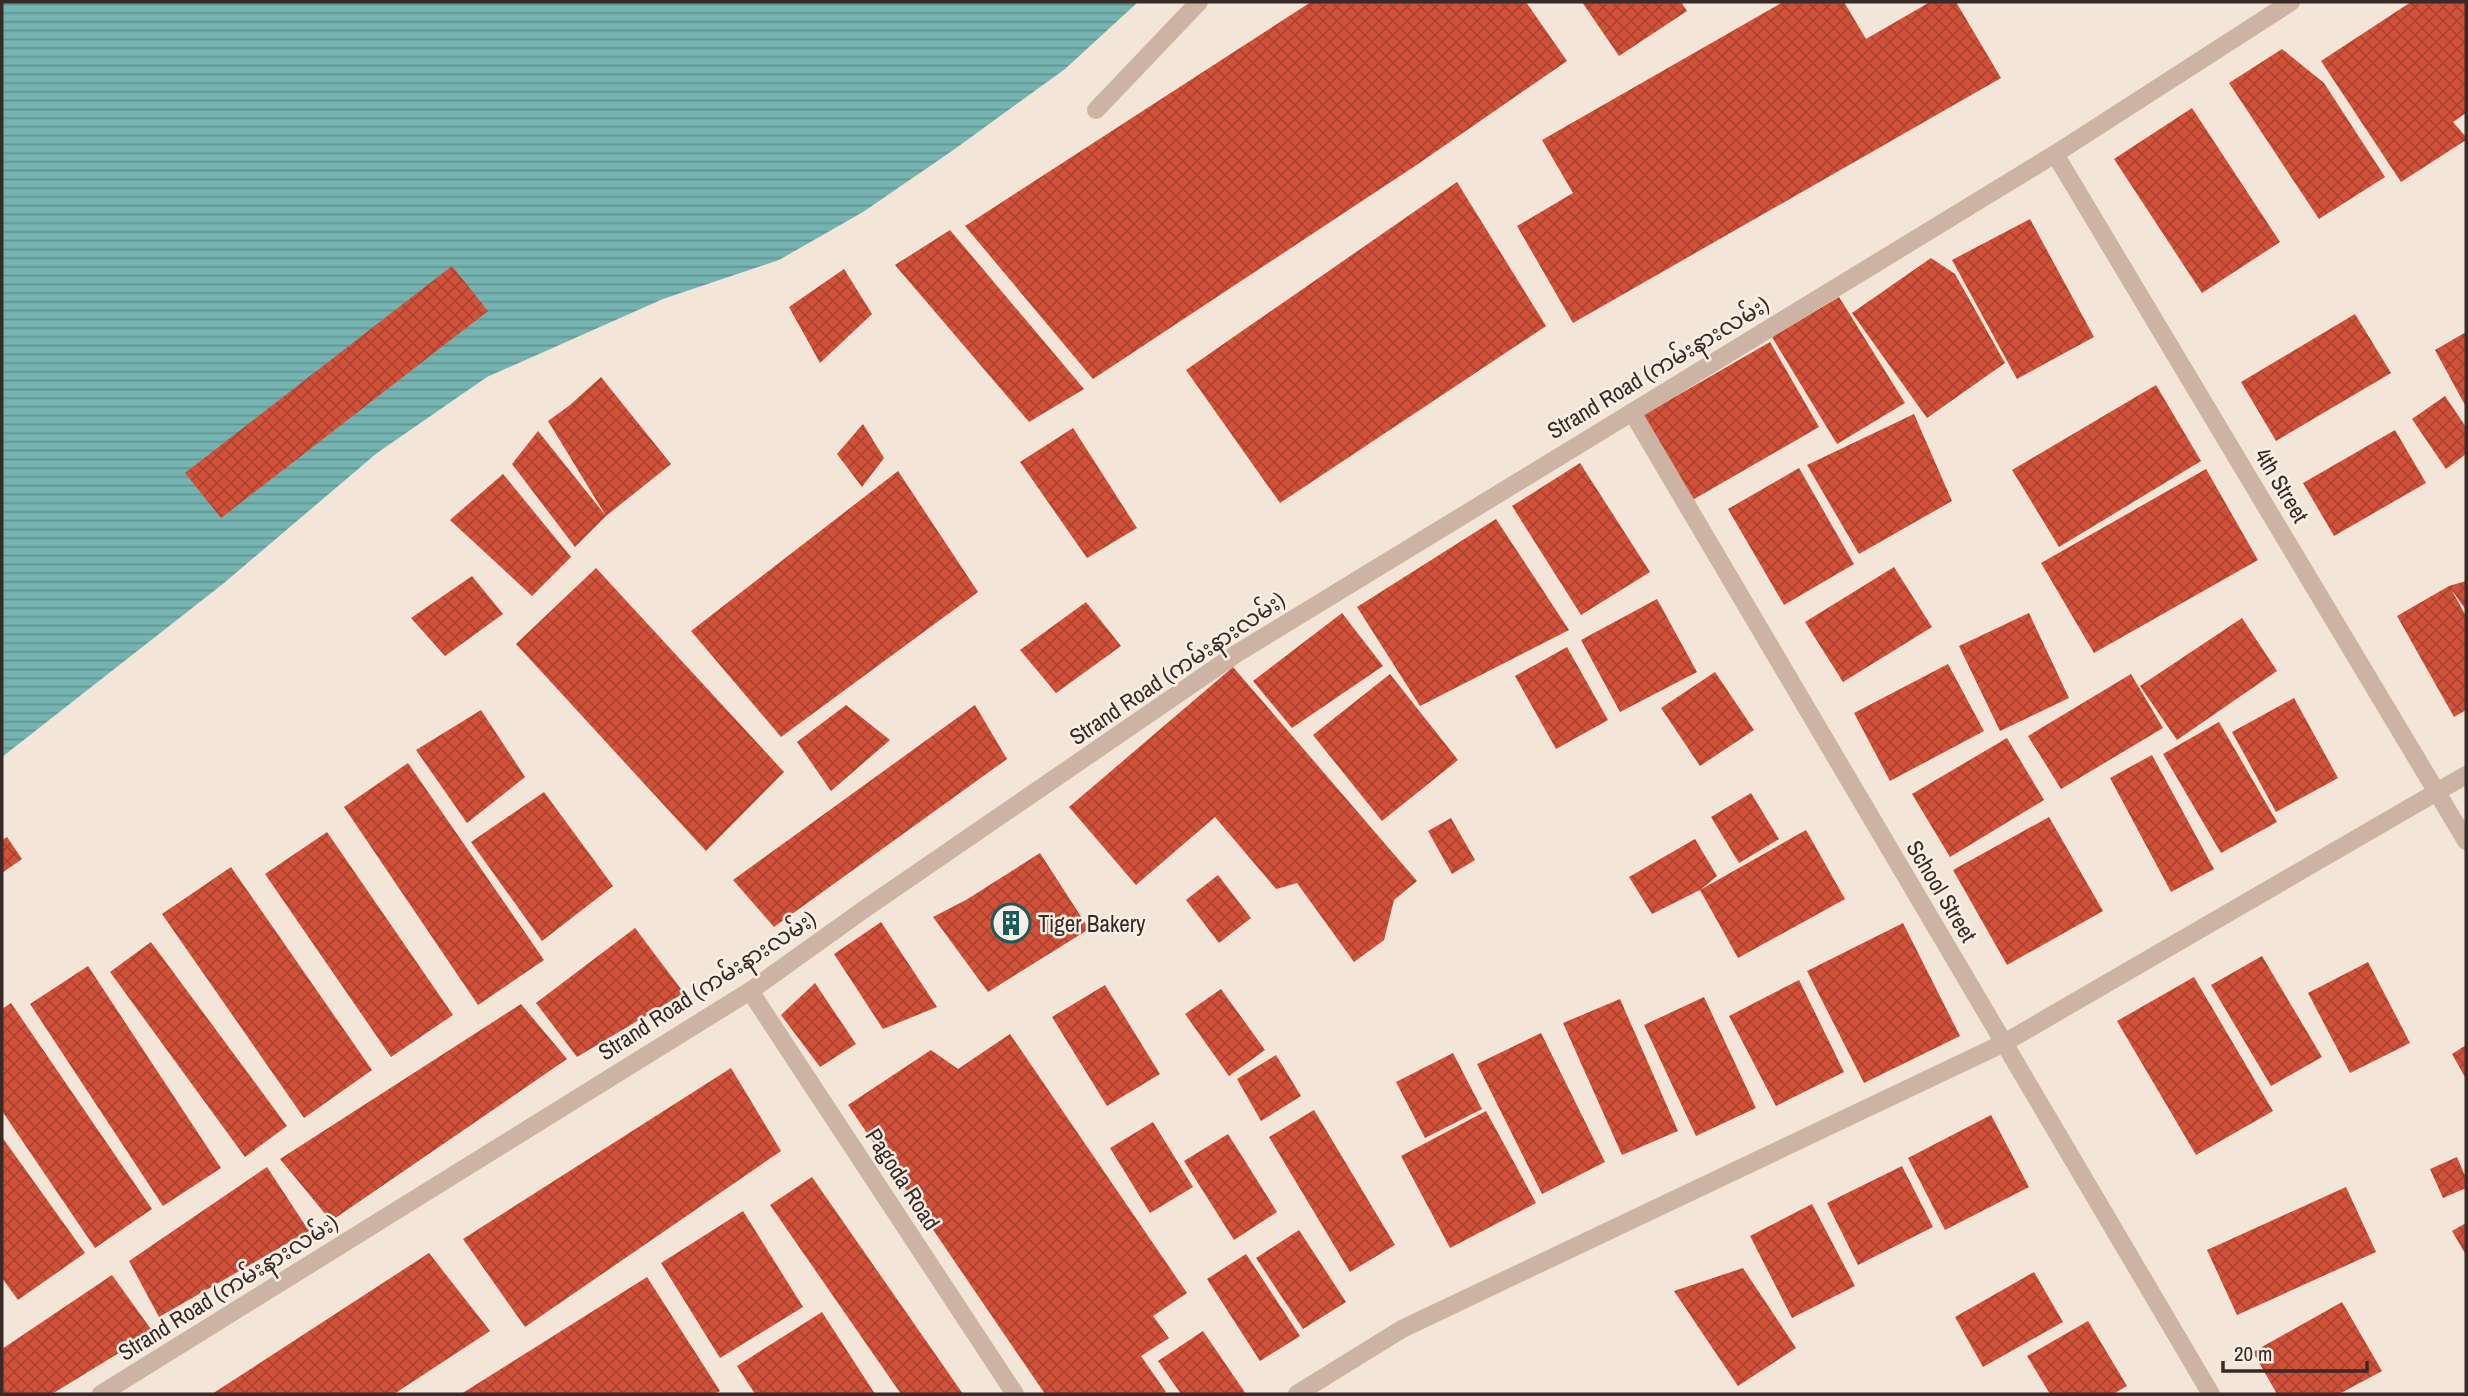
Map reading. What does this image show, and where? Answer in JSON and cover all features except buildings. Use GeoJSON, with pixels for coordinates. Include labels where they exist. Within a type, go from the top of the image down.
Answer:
{"type":"FeatureCollection","features":[{"type":"Feature","properties":{"kind":"street"},"geometry":{"type":"LineString","coordinates":[[1096,110],[1199,2]]}},
{"type":"Feature","properties":{"kind":"street","name":"Strand Road (ကမ်းနားလမ်း)"},"geometry":{"type":"LineString","coordinates":[[102,1394],[750,991],[866,908],[1236,654],[2055,154],[2291,2]]}},
{"type":"Feature","properties":{"kind":"street","name":"4th Street"},"geometry":{"type":"LineString","coordinates":[[2055,154],[2466,841]]}},
{"type":"Feature","properties":{"kind":"street","name":"School Street"},"geometry":{"type":"LineString","coordinates":[[1632,412],[2211,1394]]}},
{"type":"Feature","properties":{"kind":"street"},"geometry":{"type":"LineString","coordinates":[[1297,1394],[1402,1329],[2004,1043],[2466,775]]}},
{"type":"Feature","properties":{"kind":"street","name":"Pagoda Road"},"geometry":{"type":"LineString","coordinates":[[750,991],[1015,1394]]}},
{"type":"Feature","properties":{"kind":"water"},"geometry":{"type":"Polygon","coordinates":[[[2,2],[1138,2],[1065,69],[863,212],[779,260],[663,299],[487,377],[377,453],[224,583],[2,757],[2,2]]]}},
{"type":"Feature","properties":{"kind":"place","name":"Tiger Bakery"},"geometry":{"type":"Point","coordinates":[1011,923]}}]}
